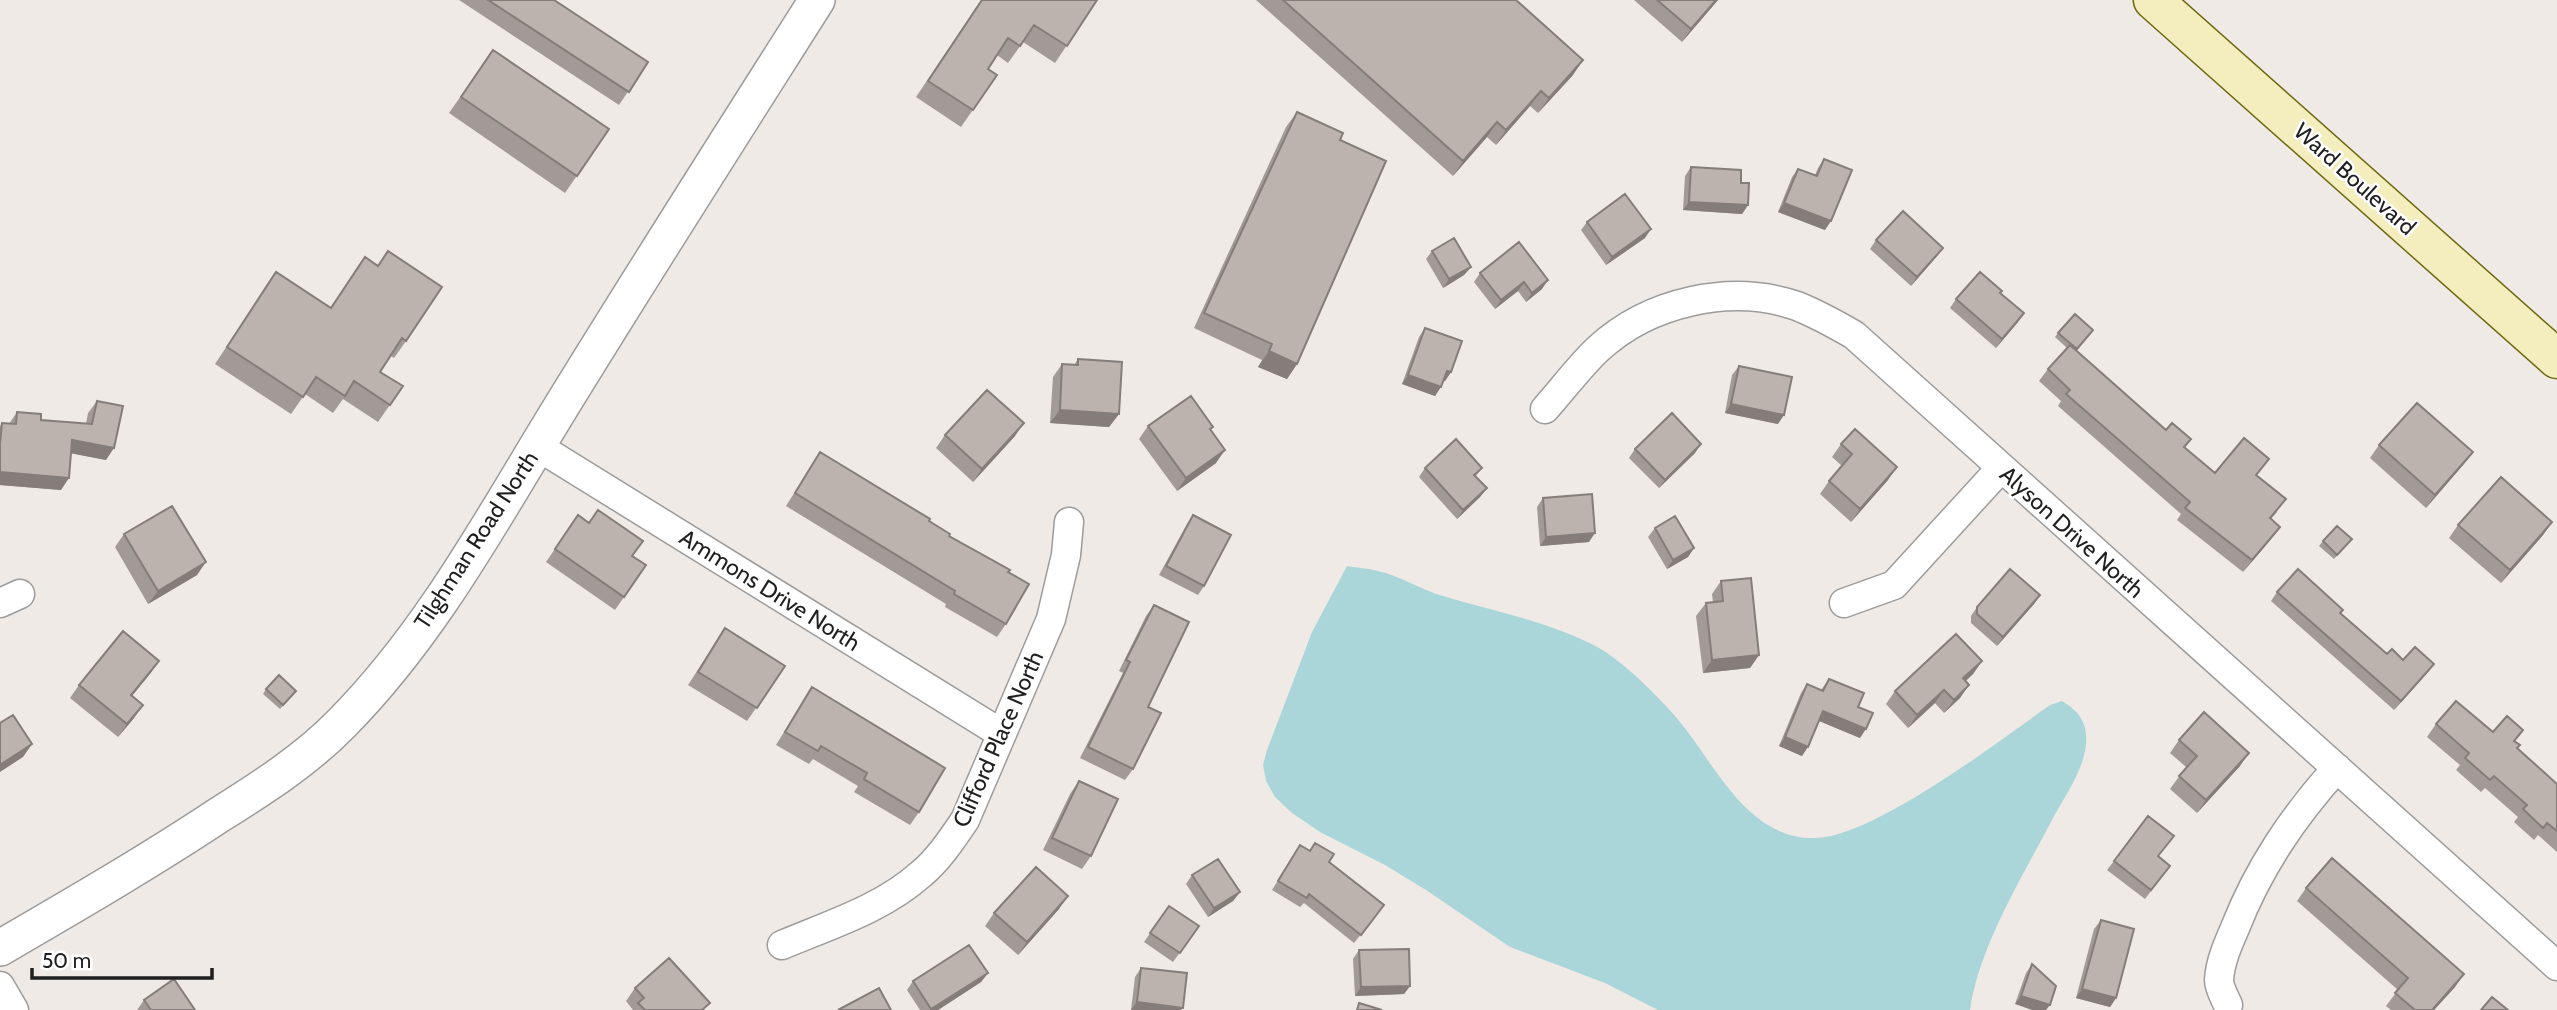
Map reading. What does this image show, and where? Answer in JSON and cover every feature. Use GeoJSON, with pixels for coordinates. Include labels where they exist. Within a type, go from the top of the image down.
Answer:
{"type":"FeatureCollection","features":[{"type":"Feature","properties":{"kind":"main road","name":"Ward Boulevard"},"geometry":{"type":"LineString","coordinates":[[2153,0],[2557,359]]}},
{"type":"Feature","properties":{"kind":"street","name":"Tilghman Road North"},"geometry":{"type":"LineString","coordinates":[[0,948],[108,885],[267,785],[341,725],[405,648],[475,549],[817,0]]}},
{"type":"Feature","properties":{"kind":"street","name":"Alyson Drive North"},"geometry":{"type":"LineString","coordinates":[[1545,409],[1598,349],[1626,328],[1661,310],[1699,299],[1730,296],[1760,298],[1795,306],[1827,319],[1853,335],[2557,966]]}},
{"type":"Feature","properties":{"kind":"street","name":"Ammons Drive North"},"geometry":{"type":"LineString","coordinates":[[537,446],[1002,734]]}},
{"type":"Feature","properties":{"kind":"street"},"geometry":{"type":"LineString","coordinates":[[1844,603],[1894,585],[2001,468]]}},
{"type":"Feature","properties":{"kind":"street","name":"Clifford Place North"},"geometry":{"type":"LineString","coordinates":[[782,945],[873,906],[921,874],[945,849],[965,820],[1051,620],[1066,555],[1069,522]]}},
{"type":"Feature","properties":{"kind":"street"},"geometry":{"type":"LineString","coordinates":[[2228,1005],[2219,983],[2225,952],[2245,901],[2269,855],[2302,807],[2337,768]]}},
{"type":"Feature","properties":{"kind":"street"},"geometry":{"type":"LineString","coordinates":[[0,986],[14,1010]]}},
{"type":"Feature","properties":{"kind":"water"},"geometry":{"type":"Polygon","coordinates":[[[1347,566],[1386,573],[1435,593],[1561,631],[1599,648],[1628,669],[1667,707],[1733,794],[1750,812],[1769,826],[1791,835],[1816,838],[1841,833],[1870,821],[1903,805],[1936,784],[2050,705],[2062,701],[2068,705],[2084,724],[2084,755],[2073,783],[1992,936],[1970,1010],[1658,1010],[1605,983],[1510,947],[1426,890],[1385,865],[1320,832],[1292,813],[1275,797],[1266,781],[1263,765],[1312,632],[1347,566]]]}},
{"type":"Feature","properties":{"kind":"building"},"geometry":{"type":"Polygon","coordinates":[[[488,0],[554,0],[648,62],[629,92],[488,0]]]}},
{"type":"Feature","properties":{"kind":"building"},"geometry":{"type":"Polygon","coordinates":[[[982,0],[1097,0],[1067,46],[1034,25],[1020,46],[1008,38],[988,69],[997,75],[973,110],[928,81],[982,0]]]}},
{"type":"Feature","properties":{"kind":"building"},"geometry":{"type":"Polygon","coordinates":[[[1283,0],[1516,0],[1583,60],[1549,98],[1541,91],[1506,130],[1497,122],[1463,161],[1283,0]]]}},
{"type":"Feature","properties":{"kind":"building"},"geometry":{"type":"Polygon","coordinates":[[[1657,0],[1716,0],[1691,29],[1657,0]]]}},
{"type":"Feature","properties":{"kind":"building"},"geometry":{"type":"Polygon","coordinates":[[[493,50],[609,129],[577,176],[461,97],[493,50]]]}},
{"type":"Feature","properties":{"kind":"building"},"geometry":{"type":"Polygon","coordinates":[[[1297,112],[1343,133],[1340,140],[1386,161],[1297,364],[1269,351],[1272,344],[1204,313],[1297,112]]]}},
{"type":"Feature","properties":{"kind":"building"},"geometry":{"type":"Polygon","coordinates":[[[1824,159],[1852,170],[1831,221],[1784,203],[1798,169],[1817,176],[1824,159]]]}},
{"type":"Feature","properties":{"kind":"building"},"geometry":{"type":"Polygon","coordinates":[[[1691,167],[1741,170],[1741,183],[1749,183],[1748,205],[1689,202],[1691,167]]]}},
{"type":"Feature","properties":{"kind":"building"},"geometry":{"type":"Polygon","coordinates":[[[1625,194],[1651,229],[1612,257],[1587,222],[1625,194]]]}},
{"type":"Feature","properties":{"kind":"building"},"geometry":{"type":"Polygon","coordinates":[[[1903,211],[1943,248],[1917,277],[1876,240],[1903,211]]]}},
{"type":"Feature","properties":{"kind":"building"},"geometry":{"type":"Polygon","coordinates":[[[1454,238],[1471,267],[1449,279],[1432,251],[1454,238]]]}},
{"type":"Feature","properties":{"kind":"building"},"geometry":{"type":"Polygon","coordinates":[[[1519,242],[1548,280],[1532,293],[1524,282],[1501,300],[1480,273],[1519,242]]]}},
{"type":"Feature","properties":{"kind":"building"},"geometry":{"type":"Polygon","coordinates":[[[388,251],[442,287],[406,341],[402,338],[380,372],[403,386],[390,405],[354,381],[345,396],[316,377],[303,397],[227,347],[276,272],[331,308],[365,257],[378,266],[388,251]]]}},
{"type":"Feature","properties":{"kind":"building"},"geometry":{"type":"Polygon","coordinates":[[[1980,272],[2024,313],[2002,339],[1956,299],[1980,272]]]}},
{"type":"Feature","properties":{"kind":"building"},"geometry":{"type":"Polygon","coordinates":[[[2075,314],[2093,330],[2077,349],[2058,333],[2075,314]]]}},
{"type":"Feature","properties":{"kind":"building"},"geometry":{"type":"Polygon","coordinates":[[[1425,328],[1462,341],[1451,372],[1447,371],[1441,387],[1408,375],[1425,328]]]}},
{"type":"Feature","properties":{"kind":"building"},"geometry":{"type":"Polygon","coordinates":[[[2070,345],[2166,430],[2172,423],[2191,439],[2184,447],[2215,473],[2244,438],[2269,459],[2256,475],[2286,499],[2270,518],[2280,527],[2252,560],[2185,508],[2190,502],[2066,394],[2070,390],[2048,369],[2070,345]]]}},
{"type":"Feature","properties":{"kind":"building"},"geometry":{"type":"Polygon","coordinates":[[[1078,359],[1122,362],[1119,414],[1060,410],[1062,364],[1078,365],[1078,359]]]}},
{"type":"Feature","properties":{"kind":"building"},"geometry":{"type":"Polygon","coordinates":[[[1739,366],[1792,377],[1784,415],[1731,404],[1739,366]]]}},
{"type":"Feature","properties":{"kind":"building"},"geometry":{"type":"Polygon","coordinates":[[[987,390],[1024,423],[982,469],[945,435],[987,390]]]}},
{"type":"Feature","properties":{"kind":"building"},"geometry":{"type":"Polygon","coordinates":[[[1191,396],[1225,450],[1186,478],[1148,426],[1191,396]]]}},
{"type":"Feature","properties":{"kind":"building"},"geometry":{"type":"Polygon","coordinates":[[[97,401],[123,406],[114,448],[72,440],[69,478],[0,472],[2,423],[16,424],[17,412],[41,414],[41,420],[92,424],[97,401]]]}},
{"type":"Feature","properties":{"kind":"building"},"geometry":{"type":"Polygon","coordinates":[[[2417,403],[2473,452],[2435,495],[2379,445],[2417,403]]]}},
{"type":"Feature","properties":{"kind":"building"},"geometry":{"type":"Polygon","coordinates":[[[1672,413],[1701,444],[1665,480],[1635,449],[1672,413]]]}},
{"type":"Feature","properties":{"kind":"building"},"geometry":{"type":"Polygon","coordinates":[[[1855,429],[1897,467],[1860,509],[1829,481],[1852,454],[1841,444],[1855,429]]]}},
{"type":"Feature","properties":{"kind":"building"},"geometry":{"type":"Polygon","coordinates":[[[1456,439],[1482,468],[1474,475],[1487,488],[1463,510],[1425,468],[1456,439]]]}},
{"type":"Feature","properties":{"kind":"building"},"geometry":{"type":"Polygon","coordinates":[[[820,452],[930,519],[929,521],[950,534],[949,536],[1010,570],[1008,572],[1029,584],[1006,624],[795,493],[820,452]]]}},
{"type":"Feature","properties":{"kind":"building"},"geometry":{"type":"Polygon","coordinates":[[[2501,477],[2552,522],[2510,570],[2458,525],[2501,477]]]}},
{"type":"Feature","properties":{"kind":"building"},"geometry":{"type":"Polygon","coordinates":[[[1592,494],[1595,533],[1546,537],[1543,498],[1592,494]]]}},
{"type":"Feature","properties":{"kind":"building"},"geometry":{"type":"Polygon","coordinates":[[[172,506],[206,562],[158,591],[124,534],[172,506]]]}},
{"type":"Feature","properties":{"kind":"building"},"geometry":{"type":"Polygon","coordinates":[[[598,510],[643,541],[632,556],[646,565],[624,597],[555,549],[578,515],[589,523],[598,510]]]}},
{"type":"Feature","properties":{"kind":"building"},"geometry":{"type":"Polygon","coordinates":[[[1193,515],[1231,535],[1204,586],[1166,566],[1193,515]]]}},
{"type":"Feature","properties":{"kind":"building"},"geometry":{"type":"Polygon","coordinates":[[[1675,516],[1694,548],[1673,560],[1655,528],[1675,516]]]}},
{"type":"Feature","properties":{"kind":"building"},"geometry":{"type":"Polygon","coordinates":[[[2337,526],[2352,539],[2337,555],[2323,541],[2337,526]]]}},
{"type":"Feature","properties":{"kind":"building"},"geometry":{"type":"Polygon","coordinates":[[[2010,569],[2040,595],[2003,637],[1977,614],[1977,607],[2010,569]]]}},
{"type":"Feature","properties":{"kind":"building"},"geometry":{"type":"Polygon","coordinates":[[[2298,569],[2343,610],[2340,613],[2387,654],[2392,649],[2403,660],[2415,647],[2434,664],[2401,701],[2277,592],[2298,569]]]}},
{"type":"Feature","properties":{"kind":"building"},"geometry":{"type":"Polygon","coordinates":[[[1751,578],[1759,655],[1712,660],[1706,603],[1723,601],[1721,581],[1751,578]]]}},
{"type":"Feature","properties":{"kind":"building"},"geometry":{"type":"Polygon","coordinates":[[[1154,605],[1189,622],[1148,707],[1161,713],[1133,769],[1088,747],[1130,662],[1126,660],[1154,605]]]}},
{"type":"Feature","properties":{"kind":"building"},"geometry":{"type":"Polygon","coordinates":[[[725,628],[785,666],[757,708],[698,672],[725,628]]]}},
{"type":"Feature","properties":{"kind":"building"},"geometry":{"type":"Polygon","coordinates":[[[123,631],[159,661],[131,695],[143,705],[127,724],[79,685],[123,631]]]}},
{"type":"Feature","properties":{"kind":"building"},"geometry":{"type":"Polygon","coordinates":[[[1956,634],[1982,661],[1963,678],[1969,685],[1954,700],[1944,690],[1917,715],[1895,691],[1956,634]]]}},
{"type":"Feature","properties":{"kind":"building"},"geometry":{"type":"Polygon","coordinates":[[[279,675],[296,691],[283,705],[266,689],[279,675]]]}},
{"type":"Feature","properties":{"kind":"building"},"geometry":{"type":"Polygon","coordinates":[[[1829,679],[1864,693],[1858,707],[1873,713],[1866,729],[1823,711],[1808,747],[1785,737],[1807,684],[1823,691],[1829,679]]]}},
{"type":"Feature","properties":{"kind":"building"},"geometry":{"type":"Polygon","coordinates":[[[812,687],[945,768],[919,812],[864,779],[867,773],[821,746],[818,751],[785,732],[812,687]]]}},
{"type":"Feature","properties":{"kind":"building"},"geometry":{"type":"Polygon","coordinates":[[[2456,701],[2493,732],[2507,716],[2523,730],[2514,741],[2520,745],[2517,748],[2557,784],[2557,831],[2547,823],[2543,828],[2523,809],[2527,805],[2494,776],[2490,780],[2465,758],[2469,753],[2436,724],[2456,701]]]}},
{"type":"Feature","properties":{"kind":"building"},"geometry":{"type":"Polygon","coordinates":[[[2204,712],[2249,753],[2206,800],[2179,776],[2197,756],[2179,740],[2204,712]]]}},
{"type":"Feature","properties":{"kind":"building"},"geometry":{"type":"Polygon","coordinates":[[[13,715],[32,744],[0,765],[0,723],[13,715]]]}},
{"type":"Feature","properties":{"kind":"building"},"geometry":{"type":"Polygon","coordinates":[[[1079,781],[1118,799],[1091,856],[1052,838],[1079,781]]]}},
{"type":"Feature","properties":{"kind":"building"},"geometry":{"type":"Polygon","coordinates":[[[2148,816],[2174,836],[2158,856],[2170,866],[2151,890],[2114,861],[2148,816]]]}},
{"type":"Feature","properties":{"kind":"building"},"geometry":{"type":"Polygon","coordinates":[[[1315,843],[1334,854],[1329,862],[1384,905],[1361,935],[1309,894],[1307,898],[1278,881],[1300,845],[1310,851],[1315,843]]]}},
{"type":"Feature","properties":{"kind":"building"},"geometry":{"type":"Polygon","coordinates":[[[2332,858],[2464,974],[2432,1010],[2415,1010],[2395,993],[2408,978],[2306,888],[2332,858]]]}},
{"type":"Feature","properties":{"kind":"building"},"geometry":{"type":"Polygon","coordinates":[[[1218,859],[1240,892],[1214,908],[1192,875],[1218,859]]]}},
{"type":"Feature","properties":{"kind":"building"},"geometry":{"type":"Polygon","coordinates":[[[1036,867],[1068,896],[1027,942],[994,913],[1036,867]]]}},
{"type":"Feature","properties":{"kind":"building"},"geometry":{"type":"Polygon","coordinates":[[[1169,906],[1199,926],[1180,953],[1150,933],[1169,906]]]}},
{"type":"Feature","properties":{"kind":"building"},"geometry":{"type":"Polygon","coordinates":[[[2101,920],[2134,929],[2116,998],[2082,989],[2101,920]]]}},
{"type":"Feature","properties":{"kind":"building"},"geometry":{"type":"Polygon","coordinates":[[[969,945],[988,973],[931,1009],[913,981],[969,945]]]}},
{"type":"Feature","properties":{"kind":"building"},"geometry":{"type":"Polygon","coordinates":[[[1409,949],[1410,986],[1361,987],[1359,950],[1409,949]]]}},
{"type":"Feature","properties":{"kind":"building"},"geometry":{"type":"Polygon","coordinates":[[[669,958],[710,1003],[702,1010],[645,1010],[638,1003],[644,998],[635,988],[669,958]]]}},
{"type":"Feature","properties":{"kind":"building"},"geometry":{"type":"Polygon","coordinates":[[[2032,964],[2056,986],[2050,1005],[2021,996],[2032,964]]]}},
{"type":"Feature","properties":{"kind":"building"},"geometry":{"type":"Polygon","coordinates":[[[1141,968],[1187,973],[1183,1008],[1137,1002],[1141,968]]]}},
{"type":"Feature","properties":{"kind":"building"},"geometry":{"type":"Polygon","coordinates":[[[174,979],[195,1010],[151,1010],[144,1000],[174,979]]]}},
{"type":"Feature","properties":{"kind":"building"},"geometry":{"type":"Polygon","coordinates":[[[879,988],[891,1010],[838,1010],[879,988]]]}},
{"type":"Feature","properties":{"kind":"building"},"geometry":{"type":"Polygon","coordinates":[[[2492,997],[2508,1010],[2481,1010],[2492,997]]]}},
{"type":"Feature","properties":{"kind":"building"},"geometry":{"type":"Polygon","coordinates":[[[1359,1003],[1382,1010],[1357,1010],[1359,1003]]]}}]}
